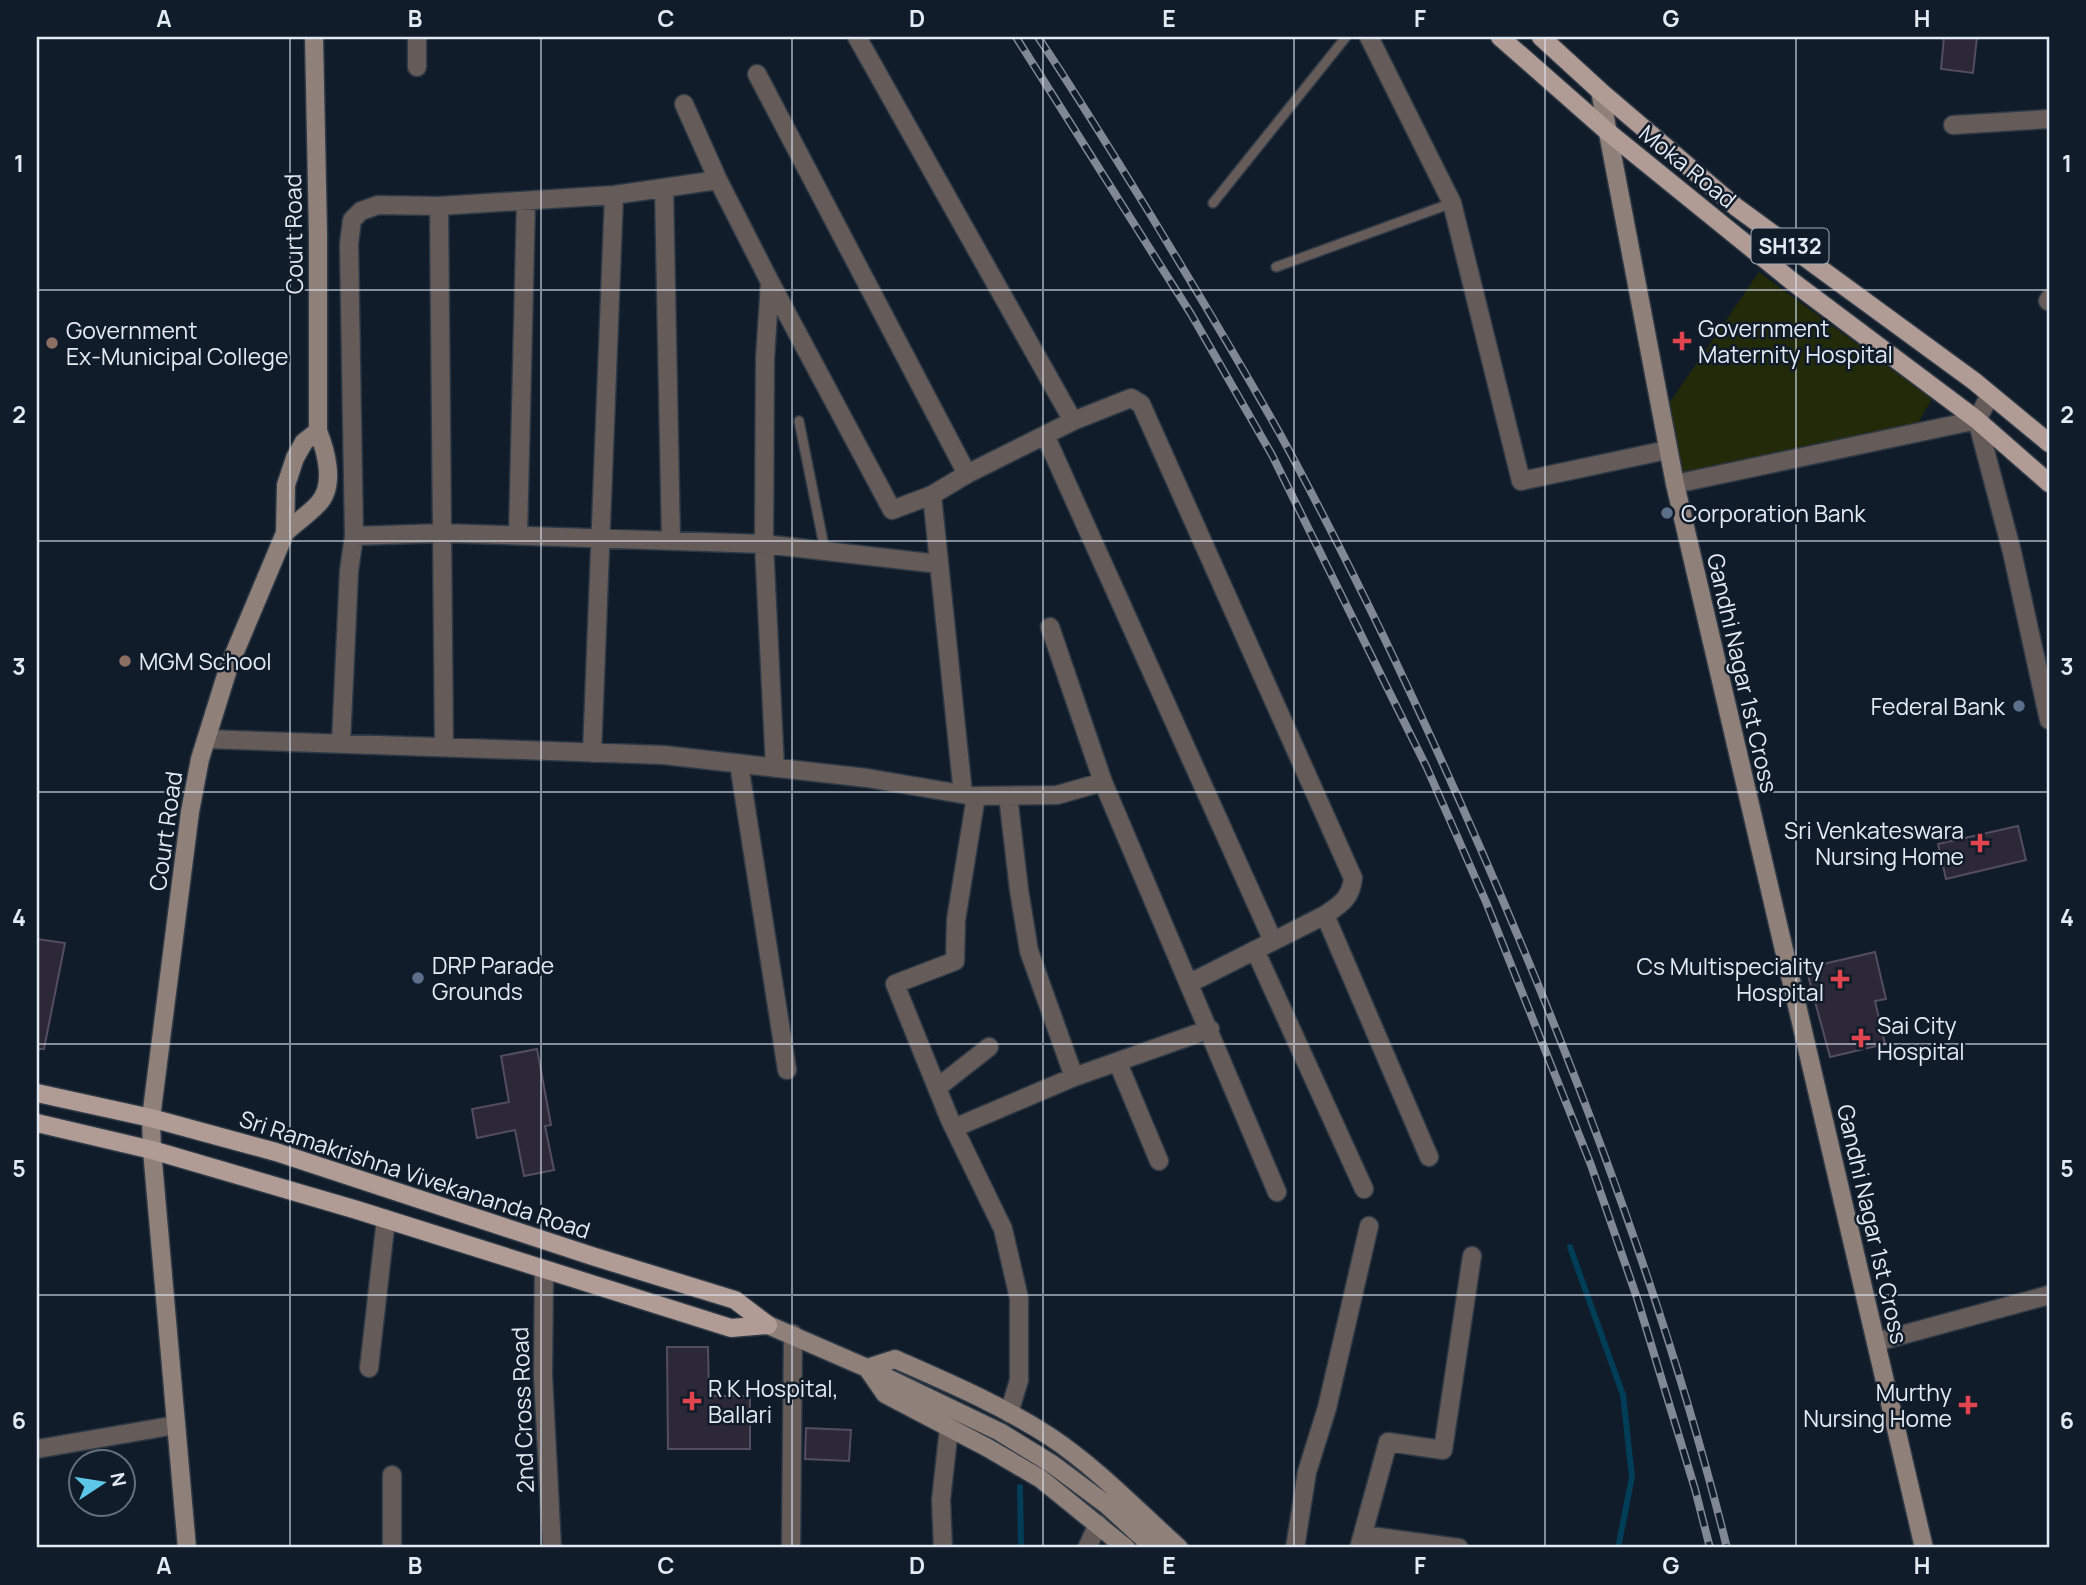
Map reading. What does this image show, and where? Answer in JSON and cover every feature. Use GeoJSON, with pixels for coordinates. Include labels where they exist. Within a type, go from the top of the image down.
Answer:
{"type":"FeatureCollection","features":[{"type":"Feature","properties":{"kind":"main road","name":"Moka Road"},"geometry":{"type":"LineString","coordinates":[[1500,37],[1608,132],[1793,282],[1977,420],[2047,477]]}},
{"type":"Feature","properties":{"kind":"main road","name":"Moka Road"},"geometry":{"type":"LineString","coordinates":[[1541,37],[1600,91],[1736,206],[1990,394],[2049,443]]}},
{"type":"Feature","properties":{"kind":"main road","name":"Sri Ramakrishna Vivekananda Road"},"geometry":{"type":"LineString","coordinates":[[37,1093],[151,1118],[276,1152],[592,1256],[736,1300],[768,1325]]}},
{"type":"Feature","properties":{"kind":"main road","name":"Sri Ramakrishna Vivekananda Road"},"geometry":{"type":"LineString","coordinates":[[37,1123],[152,1150],[386,1219],[731,1328],[768,1325]]}},
{"type":"Feature","properties":{"kind":"street","name":"Court Road"},"geometry":{"type":"LineString","coordinates":[[285,533],[320,503],[328,475],[327,458],[318,431],[314,37]]}},
{"type":"Feature","properties":{"kind":"street"},"geometry":{"type":"LineString","coordinates":[[417,37],[417,67]]}},
{"type":"Feature","properties":{"kind":"street"},"geometry":{"type":"LineString","coordinates":[[857,37],[1073,421]]}},
{"type":"Feature","properties":{"kind":"street"},"geometry":{"type":"LineString","coordinates":[[1369,37],[1452,203],[1521,481],[1667,450]]}},
{"type":"Feature","properties":{"kind":"street"},"geometry":{"type":"LineString","coordinates":[[757,74],[967,474]]}},
{"type":"Feature","properties":{"kind":"street","name":"Gandhi Nagar 1st Cross"},"geometry":{"type":"LineString","coordinates":[[1600,91],[1667,450],[1924,1548]]}},
{"type":"Feature","properties":{"kind":"street"},"geometry":{"type":"LineString","coordinates":[[684,104],[718,180],[770,282],[892,510],[932,495],[967,474],[1073,421],[1130,398],[1141,404],[1353,878],[1351,891],[1344,902],[1325,915],[1190,983]]}},
{"type":"Feature","properties":{"kind":"street"},"geometry":{"type":"LineString","coordinates":[[1953,125],[2049,119]]}},
{"type":"Feature","properties":{"kind":"street"},"geometry":{"type":"LineString","coordinates":[[341,743],[349,571],[355,536],[349,244],[352,220],[361,211],[378,205],[439,206],[614,195],[718,180]]}},
{"type":"Feature","properties":{"kind":"street"},"geometry":{"type":"LineString","coordinates":[[664,188],[671,541]]}},
{"type":"Feature","properties":{"kind":"street"},"geometry":{"type":"LineString","coordinates":[[592,753],[614,195]]}},
{"type":"Feature","properties":{"kind":"street"},"geometry":{"type":"LineString","coordinates":[[518,535],[526,201]]}},
{"type":"Feature","properties":{"kind":"street"},"geometry":{"type":"LineString","coordinates":[[439,206],[444,747]]}},
{"type":"Feature","properties":{"kind":"street"},"geometry":{"type":"LineString","coordinates":[[770,282],[765,359],[764,544],[775,768]]}},
{"type":"Feature","properties":{"kind":"street"},"geometry":{"type":"LineString","coordinates":[[1990,394],[1977,420],[2012,552],[2049,720]]}},
{"type":"Feature","properties":{"kind":"street"},"geometry":{"type":"LineString","coordinates":[[1675,485],[1977,420]]}},
{"type":"Feature","properties":{"kind":"street","name":"Court Road"},"geometry":{"type":"LineString","coordinates":[[187,1548],[151,1118],[190,812],[206,739],[229,666],[285,533],[286,485],[295,458],[304,442],[318,431]]}},
{"type":"Feature","properties":{"kind":"street"},"geometry":{"type":"LineString","coordinates":[[1045,435],[1273,941]]}},
{"type":"Feature","properties":{"kind":"street"},"geometry":{"type":"LineString","coordinates":[[932,495],[970,795],[956,920],[955,961],[895,984],[954,1128],[1003,1229],[1019,1298],[1019,1380],[1009,1413]]}},
{"type":"Feature","properties":{"kind":"street"},"geometry":{"type":"LineString","coordinates":[[355,536],[443,533],[764,544],[939,564]]}},
{"type":"Feature","properties":{"kind":"street"},"geometry":{"type":"LineString","coordinates":[[1050,627],[1103,782],[1277,1192]]}},
{"type":"Feature","properties":{"kind":"street"},"geometry":{"type":"LineString","coordinates":[[206,739],[664,755],[867,778],[970,795],[1057,795],[1103,782]]}},
{"type":"Feature","properties":{"kind":"street"},"geometry":{"type":"LineString","coordinates":[[739,764],[787,1070]]}},
{"type":"Feature","properties":{"kind":"street"},"geometry":{"type":"LineString","coordinates":[[1008,796],[1029,951],[1074,1077]]}},
{"type":"Feature","properties":{"kind":"street"},"geometry":{"type":"LineString","coordinates":[[1325,915],[1429,1157]]}},
{"type":"Feature","properties":{"kind":"street"},"geometry":{"type":"LineString","coordinates":[[1255,950],[1364,1189]]}},
{"type":"Feature","properties":{"kind":"street"},"geometry":{"type":"LineString","coordinates":[[954,1128],[1074,1077],[1210,1029]]}},
{"type":"Feature","properties":{"kind":"street"},"geometry":{"type":"LineString","coordinates":[[937,1088],[989,1047]]}},
{"type":"Feature","properties":{"kind":"street"},"geometry":{"type":"LineString","coordinates":[[1118,1063],[1159,1161]]}},
{"type":"Feature","properties":{"kind":"street"},"geometry":{"type":"LineString","coordinates":[[369,1368],[386,1219]]}},
{"type":"Feature","properties":{"kind":"street"},"geometry":{"type":"LineString","coordinates":[[1295,1548],[1307,1472],[1327,1408],[1370,1226]]}},
{"type":"Feature","properties":{"kind":"street"},"geometry":{"type":"LineString","coordinates":[[1459,1548],[1361,1542],[1388,1442],[1443,1450],[1472,1256]]}},
{"type":"Feature","properties":{"kind":"street","name":"2nd Cross Road"},"geometry":{"type":"LineString","coordinates":[[544,1271],[543,1376],[552,1548]]}},
{"type":"Feature","properties":{"kind":"street"},"geometry":{"type":"LineString","coordinates":[[1876,1342],[2049,1295]]}},
{"type":"Feature","properties":{"kind":"street","name":"Sri Ramakrishna Vivekananda Road"},"geometry":{"type":"LineString","coordinates":[[768,1325],[867,1368],[885,1394],[1041,1479],[1126,1548]]}},
{"type":"Feature","properties":{"kind":"street"},"geometry":{"type":"LineString","coordinates":[[791,1548],[793,1334]]}},
{"type":"Feature","properties":{"kind":"street"},"geometry":{"type":"LineString","coordinates":[[867,1368],[895,1359],[1009,1413],[1079,1458],[1179,1548]]}},
{"type":"Feature","properties":{"kind":"street"},"geometry":{"type":"LineString","coordinates":[[867,1368],[1000,1432],[1052,1464],[1107,1505],[1154,1548]]}},
{"type":"Feature","properties":{"kind":"street"},"geometry":{"type":"LineString","coordinates":[[37,1449],[176,1425]]}},
{"type":"Feature","properties":{"kind":"street"},"geometry":{"type":"LineString","coordinates":[[943,1548],[942,1500],[949,1428]]}},
{"type":"Feature","properties":{"kind":"street"},"geometry":{"type":"LineString","coordinates":[[391,1548],[392,1475]]}},
{"type":"Feature","properties":{"kind":"street"},"geometry":{"type":"LineString","coordinates":[[1087,1548],[1098,1524]]}},
{"type":"Feature","properties":{"kind":"lane"},"geometry":{"type":"LineString","coordinates":[[1213,203],[1346,37]]}},
{"type":"Feature","properties":{"kind":"lane"},"geometry":{"type":"LineString","coordinates":[[1276,267],[1452,203]]}},
{"type":"Feature","properties":{"kind":"lane"},"geometry":{"type":"LineString","coordinates":[[799,421],[825,551]]}},
{"type":"Feature","properties":{"kind":"green space"},"geometry":{"type":"Polygon","coordinates":[[[1759,272],[1932,399],[1918,423],[1677,479],[1664,411],[1759,272]]]}},
{"type":"Feature","properties":{"kind":"building"},"geometry":{"type":"Polygon","coordinates":[[[1944,37],[1977,37],[1973,73],[1941,69],[1944,37]]]}},
{"type":"Feature","properties":{"kind":"building"},"geometry":{"type":"Polygon","coordinates":[[[2018,826],[2026,860],[1946,879],[1938,844],[2018,826]]]}},
{"type":"Feature","properties":{"kind":"building"},"geometry":{"type":"Polygon","coordinates":[[[37,939],[65,943],[44,1049],[37,1049],[37,939]]]}},
{"type":"Feature","properties":{"kind":"building"},"geometry":{"type":"Polygon","coordinates":[[[1875,952],[1886,999],[1875,1001],[1885,1044],[1830,1057],[1806,968],[1875,952]]]}},
{"type":"Feature","properties":{"kind":"building"},"geometry":{"type":"Polygon","coordinates":[[[537,1049],[551,1125],[545,1126],[554,1170],[524,1176],[515,1130],[477,1138],[472,1109],[509,1102],[501,1056],[537,1049]]]}},
{"type":"Feature","properties":{"kind":"building"},"geometry":{"type":"Polygon","coordinates":[[[667,1347],[708,1347],[709,1396],[750,1396],[750,1449],[668,1449],[667,1347]]]}},
{"type":"Feature","properties":{"kind":"building"},"geometry":{"type":"Polygon","coordinates":[[[806,1428],[851,1430],[849,1461],[805,1459],[806,1428]]]}},
{"type":"Feature","properties":{"kind":"waterway"},"geometry":{"type":"LineString","coordinates":[[1570,1247],[1623,1395],[1632,1477],[1618,1548]]}},
{"type":"Feature","properties":{"kind":"waterway"},"geometry":{"type":"LineString","coordinates":[[1020,1487],[1021,1548]]}},
{"type":"Feature","properties":{"kind":"railway"},"geometry":{"type":"LineString","coordinates":[[1016,37],[1191,314],[1272,455],[1427,768],[1486,902],[1591,1165],[1637,1298],[1695,1489],[1710,1548]]}},
{"type":"Feature","properties":{"kind":"railway"},"geometry":{"type":"LineString","coordinates":[[1038,37],[1150,214],[1286,445],[1351,570],[1441,760],[1525,953],[1611,1173],[1686,1397],[1727,1548]]}},
{"type":"Feature","properties":{"kind":"place","name":"Government Maternity Hospital"},"geometry":{"type":"Point","coordinates":[1682,341]}},
{"type":"Feature","properties":{"kind":"place","name":"Government Ex-Municipal College"},"geometry":{"type":"Point","coordinates":[52,343]}},
{"type":"Feature","properties":{"kind":"place","name":"Corporation Bank"},"geometry":{"type":"Point","coordinates":[1667,513]}},
{"type":"Feature","properties":{"kind":"place","name":"MGM School"},"geometry":{"type":"Point","coordinates":[125,661]}},
{"type":"Feature","properties":{"kind":"place","name":"Federal Bank"},"geometry":{"type":"Point","coordinates":[2019,706]}},
{"type":"Feature","properties":{"kind":"place","name":"Sri Venkateswara Nursing Home"},"geometry":{"type":"Point","coordinates":[1980,843]}},
{"type":"Feature","properties":{"kind":"place","name":"DRP Parade Grounds"},"geometry":{"type":"Point","coordinates":[418,978]}},
{"type":"Feature","properties":{"kind":"place","name":"Cs Multispeciality Hospital"},"geometry":{"type":"Point","coordinates":[1840,979]}},
{"type":"Feature","properties":{"kind":"place","name":"Sai City Hospital"},"geometry":{"type":"Point","coordinates":[1861,1038]}},
{"type":"Feature","properties":{"kind":"place","name":"R K Hospital, Ballari"},"geometry":{"type":"Point","coordinates":[692,1401]}},
{"type":"Feature","properties":{"kind":"place","name":"Murthy Nursing Home"},"geometry":{"type":"Point","coordinates":[1968,1405]}}]}
